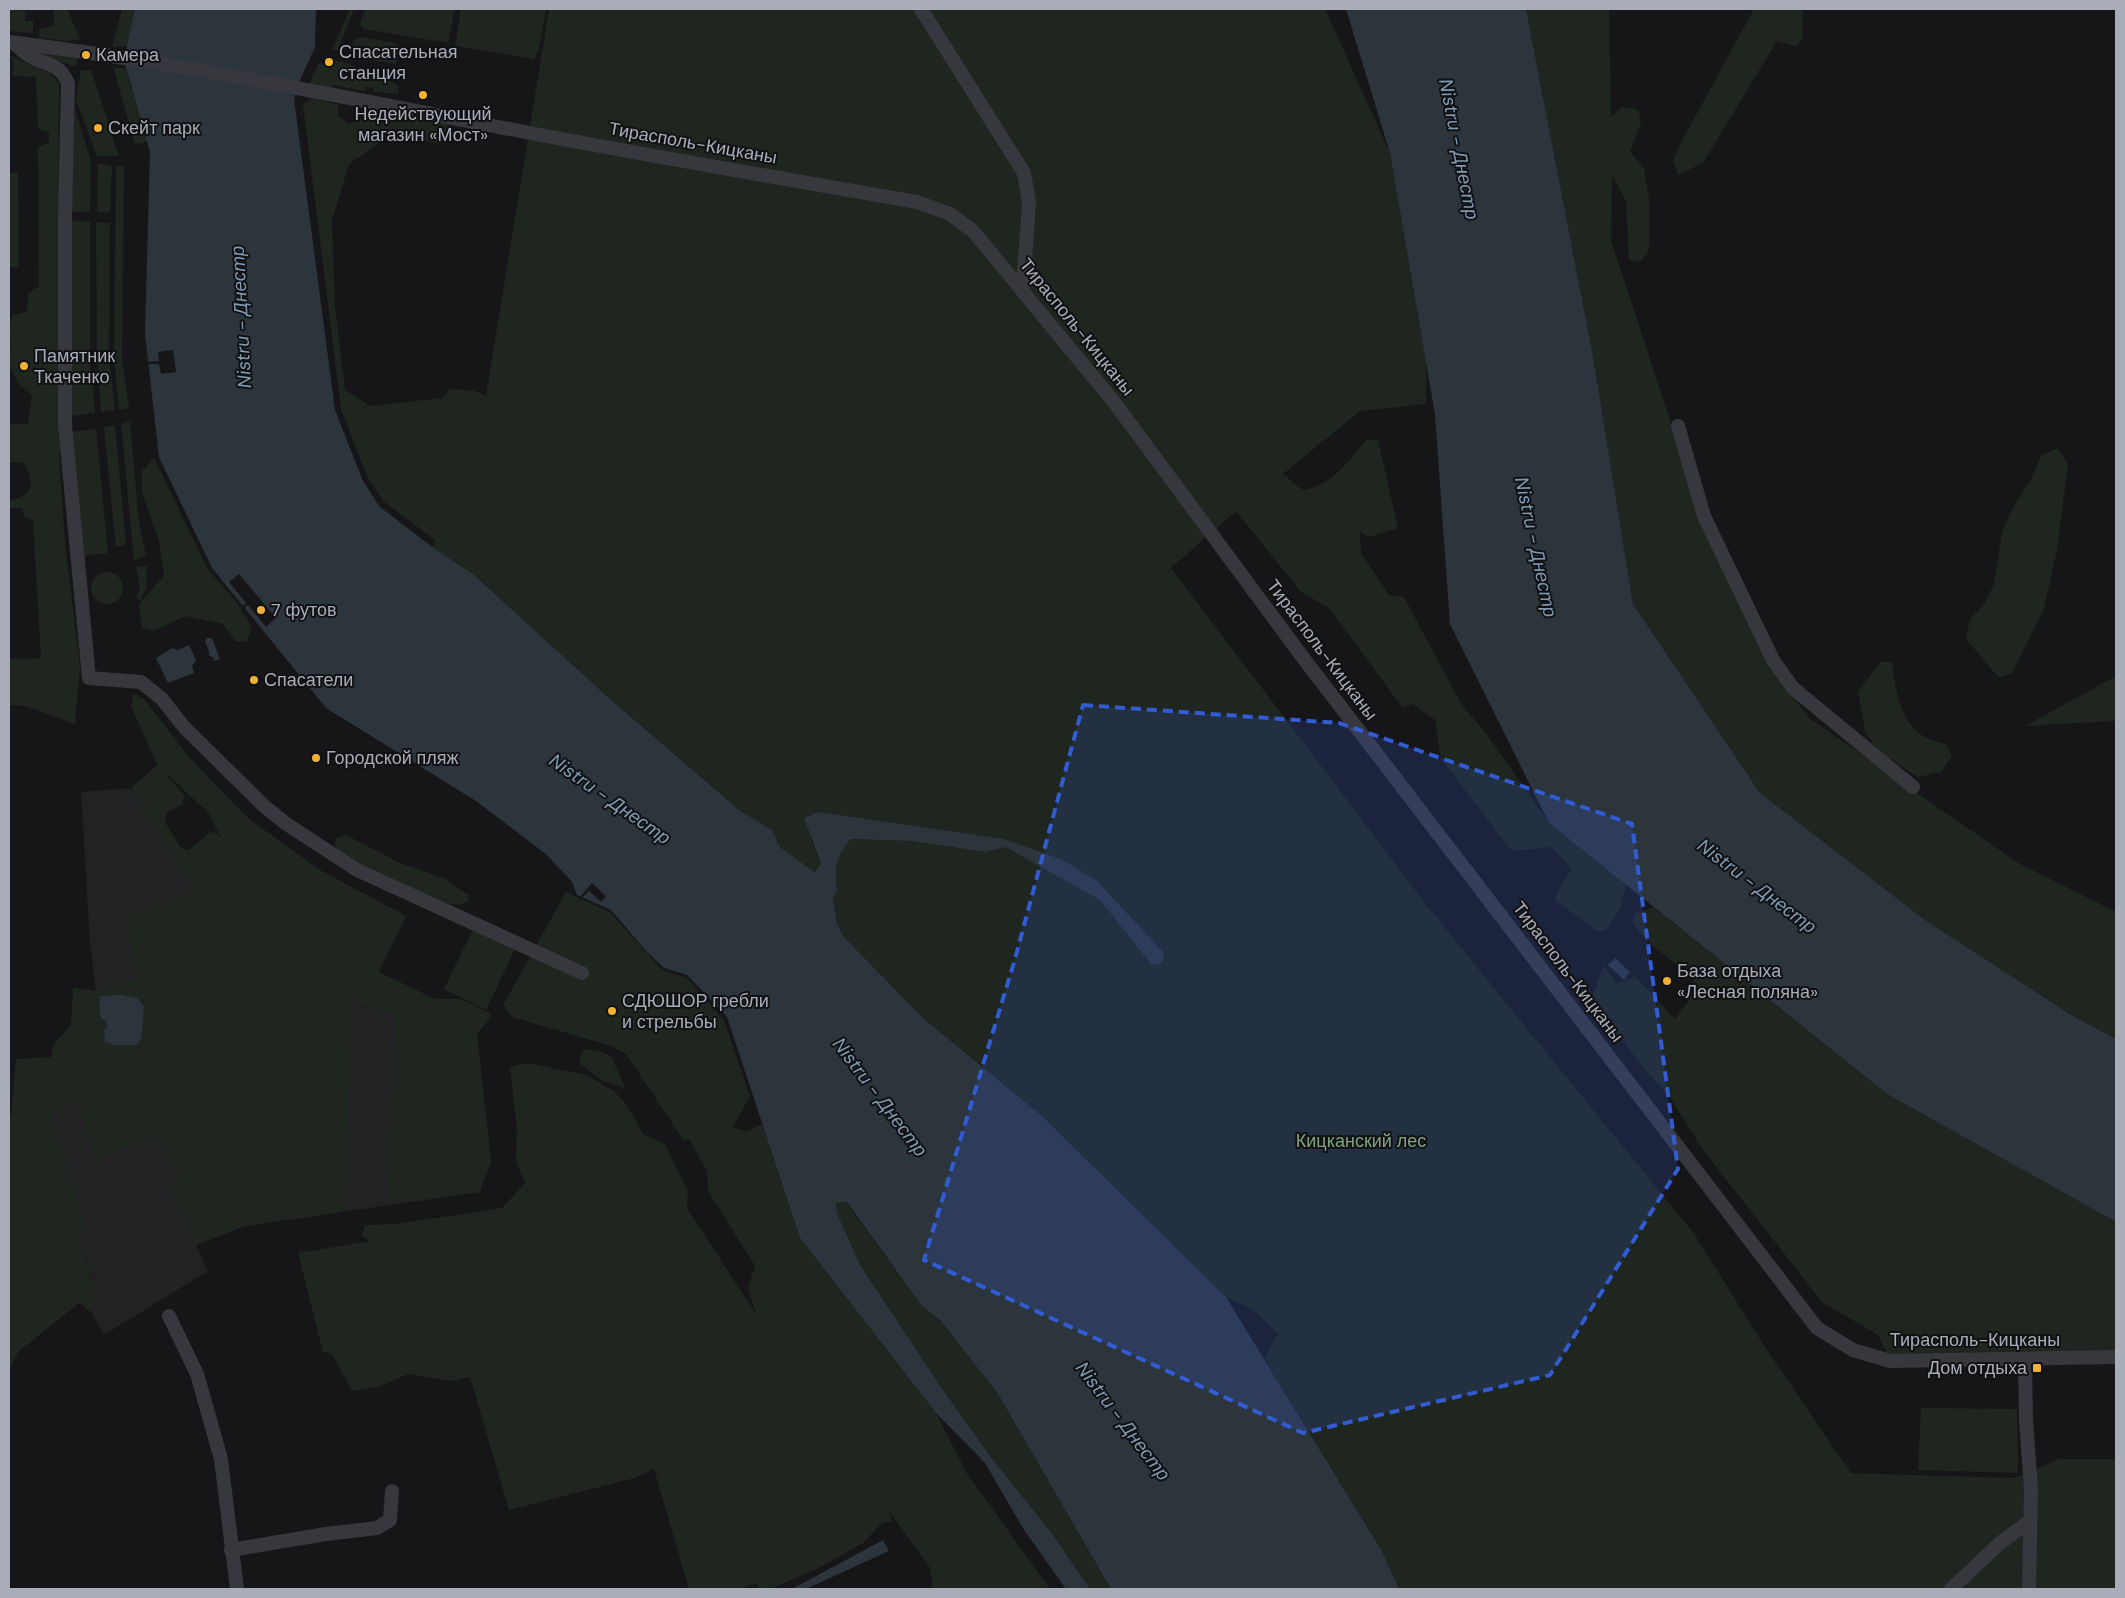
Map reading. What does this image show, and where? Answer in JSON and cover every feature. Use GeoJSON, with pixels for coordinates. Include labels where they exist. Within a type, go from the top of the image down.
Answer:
{"type":"FeatureCollection","features":[{"type":"Feature","properties":{"kind":"street"},"geometry":{"type":"LineString","coordinates":[[921,9],[1024,173],[1029,202],[1022,289]]}},
{"type":"Feature","properties":{"kind":"street"},"geometry":{"type":"LineString","coordinates":[[11,43],[29,56],[53,65],[64,72],[68,83],[65,216],[65,424],[89,678],[141,682],[162,699],[184,727],[263,805],[285,823],[357,870],[582,973]]}},
{"type":"Feature","properties":{"kind":"street","name":"Тирасполь-Кицканы"},"geometry":{"type":"LineString","coordinates":[[11,43],[88,52],[331,94],[923,204],[950,214],[964,223],[987,246],[1114,402],[1310,667],[1817,1328],[1853,1350],[1890,1361],[2116,1357]]}},
{"type":"Feature","properties":{"kind":"street"},"geometry":{"type":"LineString","coordinates":[[1678,426],[1704,516],[1773,660],[1792,688],[1912,787]]}},
{"type":"Feature","properties":{"kind":"street"},"geometry":{"type":"LineString","coordinates":[[169,1316],[197,1374],[221,1459],[226,1480],[231,1550],[237,1589]]}},
{"type":"Feature","properties":{"kind":"street"},"geometry":{"type":"LineString","coordinates":[[2026,1360],[2026,1420],[2031,1489],[2029,1589]]}},
{"type":"Feature","properties":{"kind":"street"},"geometry":{"type":"LineString","coordinates":[[231,1550],[326,1534],[377,1528],[390,1520],[392,1491]]}},
{"type":"Feature","properties":{"kind":"street"},"geometry":{"type":"LineString","coordinates":[[1951,1589],[2000,1543],[2030,1521]]}},
{"type":"Feature","properties":{"kind":"highlighted area"},"geometry":{"type":"Polygon","coordinates":[[[1083,705],[1339,723],[1632,824],[1678,1169],[1550,1375],[1303,1433],[924,1260],[1015,959],[1083,705]]]}},
{"type":"Feature","properties":{"kind":"shaded area"},"geometry":{"type":"Polygon","coordinates":[[[131,788],[247,977],[477,1035],[491,1161],[480,1192],[245,1226],[196,1245],[208,1271],[104,1335],[91,1312],[95,1289],[78,1236],[49,1113],[108,1095],[90,943],[81,792],[131,788]]]}},
{"type":"Feature","properties":{"kind":"green space"},"geometry":{"type":"Polygon","coordinates":[[[50,9],[67,9],[80,39],[67,41],[39,38],[39,29],[54,26],[54,10],[50,9]]]}},
{"type":"Feature","properties":{"kind":"green space"},"geometry":{"type":"Polygon","coordinates":[[[122,9],[135,9],[127,46],[112,47],[122,9]]]}},
{"type":"Feature","properties":{"kind":"green space"},"geometry":{"type":"Polygon","coordinates":[[[350,9],[354,9],[337,51],[332,50],[350,9]]]}},
{"type":"Feature","properties":{"kind":"green space"},"geometry":{"type":"Polygon","coordinates":[[[365,9],[455,9],[448,43],[364,29],[360,24],[365,9]]]}},
{"type":"Feature","properties":{"kind":"green space"},"geometry":{"type":"Polygon","coordinates":[[[461,9],[546,9],[539,49],[534,59],[455,46],[461,9]]]}},
{"type":"Feature","properties":{"kind":"green space","name":"Кицканский лес"},"geometry":{"type":"Polygon","coordinates":[[[549,9],[1325,9],[1390,153],[1426,359],[1426,404],[1360,411],[1283,474],[1303,490],[1313,488],[1322,484],[1339,471],[1366,440],[1378,440],[1398,528],[1369,537],[1360,531],[1361,553],[1389,595],[1404,597],[1462,705],[1485,732],[1549,823],[1626,885],[1620,909],[1606,930],[1597,931],[1556,901],[1556,893],[1572,869],[1552,847],[1512,851],[1441,759],[1435,720],[1412,704],[1402,707],[1329,608],[1301,592],[1236,511],[1171,568],[1428,907],[1695,1235],[1765,1347],[1851,1473],[2014,1478],[2059,1459],[2116,1459],[2116,1589],[1399,1589],[1382,1551],[1264,1358],[1278,1334],[1254,1310],[1226,1297],[1042,1116],[923,1018],[844,937],[837,924],[833,897],[837,891],[837,863],[842,851],[851,839],[911,841],[985,852],[1006,847],[818,812],[812,842],[821,863],[815,874],[780,847],[772,830],[739,810],[609,698],[473,574],[432,547],[436,541],[383,501],[367,476],[341,409],[303,104],[312,98],[338,105],[338,116],[349,124],[367,117],[387,120],[397,114],[447,122],[454,136],[440,144],[414,138],[383,141],[349,164],[332,220],[335,306],[345,390],[370,406],[442,398],[450,389],[475,391],[486,396],[549,9]]]}},
{"type":"Feature","properties":{"kind":"green space"},"geometry":{"type":"Polygon","coordinates":[[[1526,9],[1609,9],[1611,117],[1622,107],[1633,108],[1639,112],[1641,122],[1630,152],[1644,168],[1650,205],[1649,250],[1640,262],[1629,260],[1626,201],[1612,175],[1611,240],[1699,509],[1777,676],[1809,718],[2018,863],[2116,912],[2116,1039],[2073,1016],[1925,920],[1760,793],[1633,604],[1593,356],[1526,9]]]}},
{"type":"Feature","properties":{"kind":"green space"},"geometry":{"type":"Polygon","coordinates":[[[1754,9],[1802,9],[1803,38],[1796,47],[1777,41],[1703,163],[1678,175],[1673,161],[1678,148],[1754,9]]]}},
{"type":"Feature","properties":{"kind":"green space"},"geometry":{"type":"Polygon","coordinates":[[[9,10],[26,11],[25,21],[33,21],[33,33],[9,31],[9,10]]]}},
{"type":"Feature","properties":{"kind":"green space"},"geometry":{"type":"Polygon","coordinates":[[[359,37],[396,43],[400,48],[396,64],[349,57],[353,42],[359,37]]]}},
{"type":"Feature","properties":{"kind":"green space"},"geometry":{"type":"Polygon","coordinates":[[[35,52],[78,58],[75,67],[35,52]]]}},
{"type":"Feature","properties":{"kind":"green space"},"geometry":{"type":"Polygon","coordinates":[[[9,55],[49,73],[59,83],[58,284],[60,471],[65,542],[80,666],[75,724],[34,709],[9,705],[9,659],[41,658],[33,520],[24,517],[22,508],[9,508],[9,500],[23,496],[30,488],[30,477],[24,463],[9,462],[9,424],[28,424],[32,395],[18,383],[9,364],[11,349],[9,326],[13,315],[27,311],[28,294],[39,286],[38,147],[49,142],[49,132],[38,129],[36,77],[13,76],[13,60],[9,55]]]}},
{"type":"Feature","properties":{"kind":"green space"},"geometry":{"type":"Polygon","coordinates":[[[334,60],[367,71],[399,86],[398,94],[373,92],[374,88],[366,87],[365,91],[332,85],[332,89],[309,85],[319,62],[327,66],[332,65],[334,60]]]}},
{"type":"Feature","properties":{"kind":"green space"},"geometry":{"type":"Polygon","coordinates":[[[113,67],[126,69],[147,142],[135,144],[113,67]]]}},
{"type":"Feature","properties":{"kind":"green space","name":"Скейт парк"},"geometry":{"type":"Polygon","coordinates":[[[81,70],[91,70],[119,156],[97,156],[76,100],[81,70]]]}},
{"type":"Feature","properties":{"kind":"green space"},"geometry":{"type":"Polygon","coordinates":[[[75,109],[91,161],[90,212],[71,212],[75,109]]]}},
{"type":"Feature","properties":{"kind":"green space"},"geometry":{"type":"Polygon","coordinates":[[[98,163],[112,166],[110,213],[97,212],[98,163]]]}},
{"type":"Feature","properties":{"kind":"green space"},"geometry":{"type":"Polygon","coordinates":[[[116,166],[124,167],[122,360],[129,408],[119,410],[114,357],[116,166]]]}},
{"type":"Feature","properties":{"kind":"green space"},"geometry":{"type":"Polygon","coordinates":[[[9,173],[18,173],[19,267],[9,267],[9,173]]]}},
{"type":"Feature","properties":{"kind":"green space"},"geometry":{"type":"Polygon","coordinates":[[[69,220],[90,222],[90,356],[95,413],[69,416],[69,220]]]}},
{"type":"Feature","properties":{"kind":"green space"},"geometry":{"type":"Polygon","coordinates":[[[96,222],[110,223],[109,356],[115,410],[101,412],[97,356],[96,222]]]}},
{"type":"Feature","properties":{"kind":"green space"},"geometry":{"type":"Polygon","coordinates":[[[130,422],[139,522],[146,556],[134,560],[121,424],[130,422]]]}},
{"type":"Feature","properties":{"kind":"green space"},"geometry":{"type":"Polygon","coordinates":[[[115,425],[126,544],[116,547],[104,427],[115,425]]]}},
{"type":"Feature","properties":{"kind":"green space"},"geometry":{"type":"Polygon","coordinates":[[[96,429],[108,553],[81,556],[69,432],[96,429]]]}},
{"type":"Feature","properties":{"kind":"green space"},"geometry":{"type":"Polygon","coordinates":[[[2058,448],[2068,464],[2057,550],[2044,609],[2011,674],[1998,677],[1966,639],[1970,619],[1984,605],[1994,584],[2002,532],[2012,509],[2030,481],[2041,456],[2058,448]]]}},
{"type":"Feature","properties":{"kind":"green space"},"geometry":{"type":"Polygon","coordinates":[[[154,458],[208,570],[236,601],[252,628],[246,642],[235,641],[223,624],[185,616],[154,631],[142,628],[139,604],[164,576],[159,542],[142,492],[142,471],[154,458]]]}},
{"type":"Feature","properties":{"kind":"green space"},"geometry":{"type":"Polygon","coordinates":[[[147,565],[146,588],[141,600],[136,598],[140,587],[136,567],[147,565]]]}},
{"type":"Feature","properties":{"kind":"green space"},"geometry":{"type":"Polygon","coordinates":[[[107,572],[113,573],[118,577],[122,582],[122,594],[118,599],[113,603],[107,604],[101,603],[96,599],[92,594],[91,588],[92,582],[96,577],[101,573],[107,572]]]}},
{"type":"Feature","properties":{"kind":"green space"},"geometry":{"type":"Polygon","coordinates":[[[1880,662],[1892,662],[1900,703],[1908,721],[1923,736],[1946,744],[1952,756],[1941,772],[1918,777],[1877,750],[1865,731],[1858,692],[1880,662]]]}},
{"type":"Feature","properties":{"kind":"green space"},"geometry":{"type":"Polygon","coordinates":[[[2116,676],[2116,721],[2025,726],[2116,676]]]}},
{"type":"Feature","properties":{"kind":"green space"},"geometry":{"type":"Polygon","coordinates":[[[134,693],[145,700],[188,756],[249,819],[320,870],[406,916],[379,972],[435,999],[461,999],[492,1014],[477,1035],[491,1161],[480,1192],[387,1205],[396,1015],[352,1003],[343,1212],[245,1226],[196,1245],[169,1187],[179,1181],[161,1141],[142,1141],[96,1161],[78,1105],[81,1104],[50,1113],[86,1230],[78,1237],[95,1289],[91,1312],[79,1303],[18,1352],[9,1370],[9,1117],[11,1116],[16,1059],[51,1057],[54,1044],[71,1025],[73,988],[96,991],[136,979],[127,915],[195,893],[131,788],[157,765],[131,706],[134,693]],[[163,771],[184,795],[183,804],[167,812],[165,822],[181,848],[188,850],[210,832],[217,833],[222,840],[208,812],[163,771]]]}},
{"type":"Feature","properties":{"kind":"green space"},"geometry":{"type":"Polygon","coordinates":[[[346,835],[400,863],[446,879],[468,895],[469,901],[460,905],[446,903],[347,860],[335,846],[336,838],[346,835]]]}},
{"type":"Feature","properties":{"kind":"green space"},"geometry":{"type":"Polygon","coordinates":[[[566,892],[610,912],[662,970],[687,978],[724,1020],[750,1096],[733,1127],[747,1131],[762,1124],[800,1238],[936,1413],[966,1472],[1050,1589],[933,1589],[930,1568],[889,1511],[892,1521],[882,1523],[863,1543],[815,1570],[770,1589],[758,1589],[757,1583],[741,1589],[689,1589],[654,1469],[635,1478],[509,1510],[470,1377],[453,1381],[408,1374],[381,1386],[352,1391],[332,1354],[323,1352],[298,1253],[370,1241],[362,1236],[365,1225],[396,1224],[502,1208],[525,1183],[516,1162],[517,1130],[510,1067],[527,1063],[587,1075],[615,1092],[627,1105],[643,1134],[665,1144],[688,1191],[687,1208],[756,1314],[748,1288],[755,1266],[708,1191],[707,1171],[689,1139],[684,1141],[626,1054],[611,1046],[512,1017],[503,1005],[566,892]]]}},
{"type":"Feature","properties":{"kind":"green space"},"geometry":{"type":"Polygon","coordinates":[[[1653,907],[1887,1094],[2116,1222],[2116,1357],[1890,1361],[1878,1335],[1822,1302],[1703,1150],[1671,1099],[1643,1067],[1596,1006],[1592,997],[1604,965],[1617,984],[1635,976],[1675,1019],[1689,1001],[1694,979],[1647,941],[1632,923],[1635,914],[1653,907]]]}},
{"type":"Feature","properties":{"kind":"green space"},"geometry":{"type":"Polygon","coordinates":[[[473,929],[515,949],[486,1010],[444,989],[473,929]]]}},
{"type":"Feature","properties":{"kind":"green space"},"geometry":{"type":"Polygon","coordinates":[[[583,1049],[599,1051],[611,1056],[625,1088],[601,1080],[579,1063],[583,1049]]]}},
{"type":"Feature","properties":{"kind":"green space"},"geometry":{"type":"Polygon","coordinates":[[[846,1202],[921,1305],[941,1321],[998,1394],[1111,1589],[1090,1589],[1051,1532],[993,1460],[941,1387],[860,1265],[837,1213],[836,1203],[846,1202]]]}},
{"type":"Feature","properties":{"kind":"green space"},"geometry":{"type":"Polygon","coordinates":[[[1921,1408],[2017,1409],[2018,1473],[1918,1470],[1921,1408]]]}},
{"type":"Feature","properties":{"kind":"water","name":"Nistru - Днестр"},"geometry":{"type":"Polygon","coordinates":[[[135,9],[316,9],[315,47],[296,89],[294,99],[335,410],[362,479],[379,506],[432,547],[473,574],[609,698],[739,810],[772,830],[780,847],[815,873],[821,863],[804,818],[818,812],[1004,839],[1063,860],[1097,881],[1164,953],[1163,961],[1157,965],[1151,964],[1100,900],[1006,847],[985,852],[911,841],[851,839],[842,851],[837,863],[837,891],[833,897],[837,924],[844,937],[923,1018],[1042,1116],[1226,1297],[1382,1551],[1399,1589],[1111,1589],[998,1394],[941,1321],[921,1305],[847,1202],[836,1203],[837,1213],[860,1265],[941,1387],[993,1460],[1051,1532],[1090,1589],[1066,1589],[1024,1530],[985,1463],[936,1413],[800,1238],[727,1017],[687,975],[664,968],[646,951],[611,910],[577,895],[572,882],[547,855],[476,801],[326,708],[212,568],[159,457],[145,334],[150,152],[124,60],[135,9]]]}},
{"type":"Feature","properties":{"kind":"water","name":"Nistru - Днестр"},"geometry":{"type":"Polygon","coordinates":[[[1346,9],[1526,9],[1593,356],[1633,604],[1760,793],[1925,920],[2073,1016],[2116,1039],[2116,1222],[1887,1094],[1549,823],[1450,624],[1435,414],[1390,153],[1346,9]]]}},
{"type":"Feature","properties":{"kind":"water"},"geometry":{"type":"Polygon","coordinates":[[[207,638],[212,638],[220,659],[214,661],[213,657],[209,656],[205,642],[207,638]]]}},
{"type":"Feature","properties":{"kind":"water"},"geometry":{"type":"Polygon","coordinates":[[[189,645],[196,660],[192,666],[194,673],[168,683],[156,658],[172,648],[178,650],[189,645]]]}},
{"type":"Feature","properties":{"kind":"water"},"geometry":{"type":"Polygon","coordinates":[[[1615,958],[1630,972],[1624,980],[1608,965],[1615,958]]]}},
{"type":"Feature","properties":{"kind":"water"},"geometry":{"type":"Polygon","coordinates":[[[122,995],[137,998],[144,1007],[141,1039],[136,1045],[114,1045],[105,1042],[104,1030],[107,1028],[106,1021],[101,1018],[100,996],[122,995]]]}},
{"type":"Feature","properties":{"kind":"water"},"geometry":{"type":"Polygon","coordinates":[[[883,1540],[889,1551],[806,1589],[792,1589],[883,1540]]]}},
{"type":"Feature","properties":{"kind":"pier"},"geometry":{"type":"Polygon","coordinates":[[[173,350],[176,372],[161,374],[159,364],[146,364],[145,362],[159,361],[158,352],[173,350]]]}},
{"type":"Feature","properties":{"kind":"pier"},"geometry":{"type":"Polygon","coordinates":[[[239,574],[276,618],[266,627],[248,605],[243,609],[241,607],[246,603],[229,582],[239,574]]]}},
{"type":"Feature","properties":{"kind":"pier"},"geometry":{"type":"Polygon","coordinates":[[[592,883],[606,896],[601,902],[589,891],[580,900],[578,899],[592,883]]]}},
{"type":"Feature","properties":{"kind":"place","name":"Камера"},"geometry":{"type":"Point","coordinates":[86,55]}},
{"type":"Feature","properties":{"kind":"place","name":"Спасательная станция"},"geometry":{"type":"Point","coordinates":[329,62]}},
{"type":"Feature","properties":{"kind":"place","name":"Недействующий магазин «Мост»"},"geometry":{"type":"Point","coordinates":[423,95]}},
{"type":"Feature","properties":{"kind":"place","name":"Скейт парк"},"geometry":{"type":"Point","coordinates":[98,128]}},
{"type":"Feature","properties":{"kind":"place","name":"Памятник Ткаченко"},"geometry":{"type":"Point","coordinates":[24,366]}},
{"type":"Feature","properties":{"kind":"place","name":"7 футов"},"geometry":{"type":"Point","coordinates":[261,610]}},
{"type":"Feature","properties":{"kind":"place","name":"Спасатели"},"geometry":{"type":"Point","coordinates":[254,680]}},
{"type":"Feature","properties":{"kind":"place","name":"Городской пляж"},"geometry":{"type":"Point","coordinates":[316,758]}},
{"type":"Feature","properties":{"kind":"place","name":"База отдыха «Лесная поляна»"},"geometry":{"type":"Point","coordinates":[1667,981]}},
{"type":"Feature","properties":{"kind":"place","name":"СДЮШОР гребли и стрельбы"},"geometry":{"type":"Point","coordinates":[612,1011]}},
{"type":"Feature","properties":{"kind":"place","name":"Дом отдыха"},"geometry":{"type":"Point","coordinates":[2037,1368]}}]}
